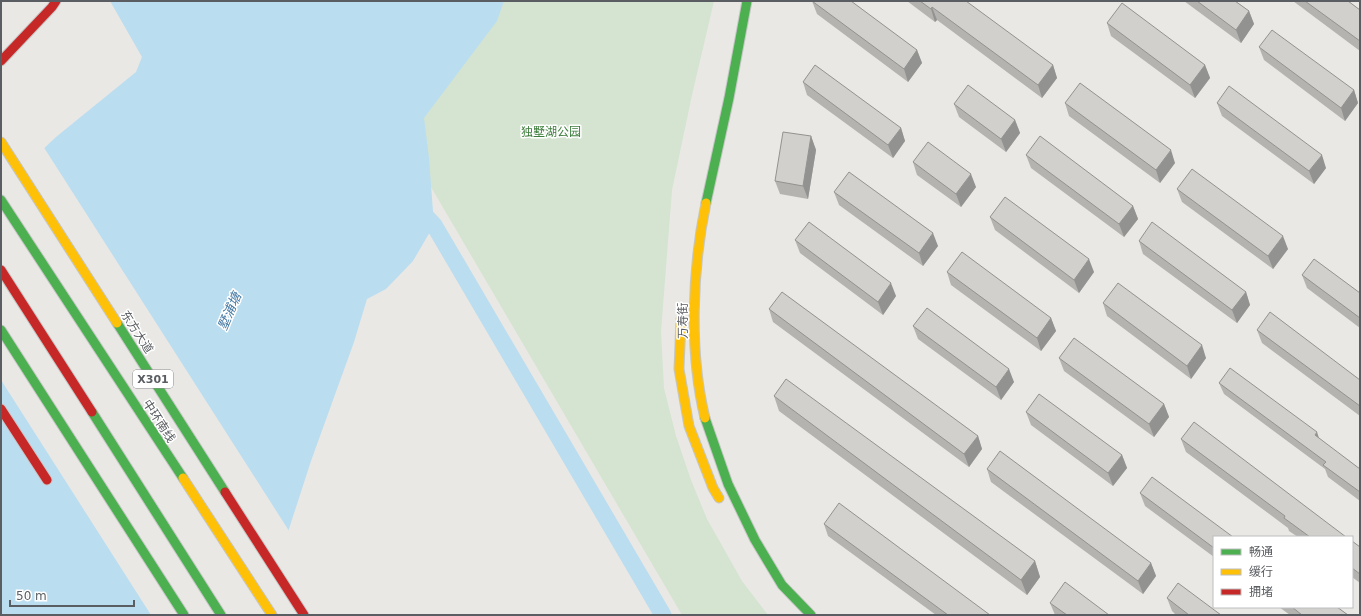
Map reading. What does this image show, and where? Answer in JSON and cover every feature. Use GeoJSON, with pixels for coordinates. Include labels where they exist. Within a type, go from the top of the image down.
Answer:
{"type":"FeatureCollection","features":[{"type":"Feature","properties":{"kind":"main road"},"geometry":{"type":"LineString","coordinates":[[1,61],[56,1]]}},
{"type":"Feature","properties":{"kind":"main road","name":"万寿街"},"geometry":{"type":"LineString","coordinates":[[747,1],[729,98],[702,223],[694,292],[695,356],[699,393],[707,428],[728,484],[755,540],[782,585],[812,615]]}},
{"type":"Feature","properties":{"kind":"main road","name":"东方大道"},"geometry":{"type":"LineString","coordinates":[[1,142],[304,615]]}},
{"type":"Feature","properties":{"kind":"main road","name":"中环南线"},"geometry":{"type":"LineString","coordinates":[[1,200],[272,615]]}},
{"type":"Feature","properties":{"kind":"main road"},"geometry":{"type":"LineString","coordinates":[[1,270],[221,615]]}},
{"type":"Feature","properties":{"kind":"main road","name":"万寿街"},"geometry":{"type":"LineString","coordinates":[[681,306],[679,369],[689,426],[713,488],[724,508]]}},
{"type":"Feature","properties":{"kind":"main road"},"geometry":{"type":"LineString","coordinates":[[1,330],[184,615]]}},
{"type":"Feature","properties":{"kind":"main road"},"geometry":{"type":"LineString","coordinates":[[1,409],[47,480]]}},
{"type":"Feature","properties":{"kind":"green space","name":"独墅湖公园"},"geometry":{"type":"Polygon","coordinates":[[[427,1],[714,1],[672,190],[661,332],[664,388],[676,436],[691,480],[707,519],[742,581],[768,615],[682,615],[431,187],[395,149],[427,1]]]}},
{"type":"Feature","properties":{"kind":"water","name":"墅浦塘"},"geometry":{"type":"Polygon","coordinates":[[[110,1],[504,1],[497,21],[424,118],[429,158],[434,225],[413,261],[386,289],[367,299],[354,342],[311,461],[261,615],[1,615],[1,261],[37,239],[20,171],[56,137],[136,72],[142,57],[110,1]]]}},
{"type":"Feature","properties":{"kind":"pier"},"geometry":{"type":"Polygon","coordinates":[[[43,146],[291,534],[263,615],[151,615],[1,380],[1,259],[35,238],[18,171],[43,146]]]}},
{"type":"Feature","properties":{"kind":"building"},"geometry":{"type":"Polygon","coordinates":[[[812,1],[851,1],[917,50],[904,69],[812,1]]]}},
{"type":"Feature","properties":{"kind":"building"},"geometry":{"type":"Polygon","coordinates":[[[920,1],[966,1],[1053,65],[1038,85],[932,7],[931,9],[920,1]]]}},
{"type":"Feature","properties":{"kind":"building"},"geometry":{"type":"Polygon","coordinates":[[[1197,1],[1235,1],[1249,11],[1236,30],[1197,1]]]}},
{"type":"Feature","properties":{"kind":"building"},"geometry":{"type":"Polygon","coordinates":[[[1305,1],[1348,1],[1360,10],[1360,41],[1305,1]]]}},
{"type":"Feature","properties":{"kind":"building"},"geometry":{"type":"Polygon","coordinates":[[[1122,3],[1205,65],[1190,85],[1107,23],[1122,3]]]}},
{"type":"Feature","properties":{"kind":"building"},"geometry":{"type":"Polygon","coordinates":[[[1272,30],[1354,90],[1341,108],[1259,47],[1272,30]]]}},
{"type":"Feature","properties":{"kind":"building"},"geometry":{"type":"Polygon","coordinates":[[[815,65],[901,128],[888,145],[803,82],[815,65]]]}},
{"type":"Feature","properties":{"kind":"building"},"geometry":{"type":"Polygon","coordinates":[[[1080,83],[1171,150],[1156,170],[1065,103],[1080,83]]]}},
{"type":"Feature","properties":{"kind":"building"},"geometry":{"type":"Polygon","coordinates":[[[968,85],[1015,120],[1001,139],[954,104],[968,85]]]}},
{"type":"Feature","properties":{"kind":"building"},"geometry":{"type":"Polygon","coordinates":[[[1229,86],[1322,155],[1309,171],[1217,103],[1229,86]]]}},
{"type":"Feature","properties":{"kind":"building"},"geometry":{"type":"Polygon","coordinates":[[[783,132],[811,136],[803,186],[775,181],[783,132]]]}},
{"type":"Feature","properties":{"kind":"building"},"geometry":{"type":"Polygon","coordinates":[[[1040,136],[1133,206],[1119,224],[1026,155],[1040,136]]]}},
{"type":"Feature","properties":{"kind":"building"},"geometry":{"type":"Polygon","coordinates":[[[928,142],[971,174],[956,194],[913,162],[928,142]]]}},
{"type":"Feature","properties":{"kind":"building"},"geometry":{"type":"Polygon","coordinates":[[[1192,169],[1283,236],[1268,256],[1177,189],[1192,169]]]}},
{"type":"Feature","properties":{"kind":"building"},"geometry":{"type":"Polygon","coordinates":[[[849,172],[933,233],[919,253],[834,192],[849,172]]]}},
{"type":"Feature","properties":{"kind":"building"},"geometry":{"type":"Polygon","coordinates":[[[1005,197],[1089,259],[1074,280],[990,217],[1005,197]]]}},
{"type":"Feature","properties":{"kind":"building"},"geometry":{"type":"Polygon","coordinates":[[[809,222],[891,283],[878,302],[795,240],[809,222]]]}},
{"type":"Feature","properties":{"kind":"building"},"geometry":{"type":"Polygon","coordinates":[[[1152,222],[1246,292],[1232,310],[1139,241],[1152,222]]]}},
{"type":"Feature","properties":{"kind":"building"},"geometry":{"type":"Polygon","coordinates":[[[962,252],[1051,318],[1037,338],[947,272],[962,252]]]}},
{"type":"Feature","properties":{"kind":"building"},"geometry":{"type":"Polygon","coordinates":[[[1314,259],[1360,293],[1360,318],[1302,275],[1314,259]]]}},
{"type":"Feature","properties":{"kind":"building"},"geometry":{"type":"Polygon","coordinates":[[[1118,283],[1202,345],[1187,366],[1103,303],[1118,283]]]}},
{"type":"Feature","properties":{"kind":"building"},"geometry":{"type":"Polygon","coordinates":[[[782,292],[978,436],[964,454],[769,309],[782,292]]]}},
{"type":"Feature","properties":{"kind":"building"},"geometry":{"type":"Polygon","coordinates":[[[927,308],[1009,369],[996,387],[913,326],[927,308]]]}},
{"type":"Feature","properties":{"kind":"building"},"geometry":{"type":"Polygon","coordinates":[[[1270,312],[1360,380],[1360,406],[1257,330],[1270,312]]]}},
{"type":"Feature","properties":{"kind":"building"},"geometry":{"type":"Polygon","coordinates":[[[1074,338],[1164,404],[1149,424],[1059,358],[1074,338]]]}},
{"type":"Feature","properties":{"kind":"building"},"geometry":{"type":"Polygon","coordinates":[[[1230,368],[1317,432],[1315,435],[1360,469],[1360,492],[1323,465],[1326,462],[1219,383],[1230,368]]]}},
{"type":"Feature","properties":{"kind":"building"},"geometry":{"type":"Polygon","coordinates":[[[786,379],[1035,561],[1021,580],[774,396],[786,379]]]}},
{"type":"Feature","properties":{"kind":"building"},"geometry":{"type":"Polygon","coordinates":[[[1039,394],[1122,455],[1108,473],[1026,412],[1039,394]]]}},
{"type":"Feature","properties":{"kind":"building"},"geometry":{"type":"Polygon","coordinates":[[[1194,422],[1345,536],[1309,536],[1284,518],[1285,516],[1181,439],[1194,422]]]}},
{"type":"Feature","properties":{"kind":"building"},"geometry":{"type":"Polygon","coordinates":[[[1000,451],[1151,563],[1138,581],[987,469],[1000,451]]]}},
{"type":"Feature","properties":{"kind":"building"},"geometry":{"type":"Polygon","coordinates":[[[1152,477],[1232,536],[1213,536],[1213,547],[1140,493],[1152,477]]]}},
{"type":"Feature","properties":{"kind":"building"},"geometry":{"type":"Polygon","coordinates":[[[839,503],[990,615],[948,615],[824,524],[839,503]]]}},
{"type":"Feature","properties":{"kind":"building"},"geometry":{"type":"Polygon","coordinates":[[[1353,542],[1360,547],[1360,574],[1353,569],[1353,542]]]}},
{"type":"Feature","properties":{"kind":"building"},"geometry":{"type":"Polygon","coordinates":[[[1065,582],[1109,615],[1067,615],[1050,603],[1065,582]]]}},
{"type":"Feature","properties":{"kind":"building"},"geometry":{"type":"Polygon","coordinates":[[[1178,583],[1221,615],[1189,615],[1167,598],[1178,583]]]}},
{"type":"Feature","properties":{"kind":"building"},"geometry":{"type":"Polygon","coordinates":[[[1293,608],[1338,608],[1348,615],[1302,615],[1293,608]]]}},
{"type":"Feature","properties":{"kind":"waterway"},"geometry":{"type":"LineString","coordinates":[[418,208],[434,225],[663,615]]}},
{"type":"Feature","properties":{"kind":"traffic: fast"},"geometry":{"type":"LineString","coordinates":[[706,203],[729,98],[747,1]]}},
{"type":"Feature","properties":{"kind":"traffic: fast"},"geometry":{"type":"LineString","coordinates":[[1,200],[183,478]]}},
{"type":"Feature","properties":{"kind":"traffic: fast"},"geometry":{"type":"LineString","coordinates":[[117,323],[225,492]]}},
{"type":"Feature","properties":{"kind":"traffic: fast"},"geometry":{"type":"LineString","coordinates":[[1,330],[184,615]]}},
{"type":"Feature","properties":{"kind":"traffic: fast"},"geometry":{"type":"LineString","coordinates":[[92,412],[221,615]]}},
{"type":"Feature","properties":{"kind":"traffic: fast"},"geometry":{"type":"LineString","coordinates":[[705,418],[728,484],[755,540],[782,585],[811,615]]}},
{"type":"Feature","properties":{"kind":"traffic: slow"},"geometry":{"type":"LineString","coordinates":[[1,142],[117,323]]}},
{"type":"Feature","properties":{"kind":"traffic: slow"},"geometry":{"type":"LineString","coordinates":[[705,418],[696,366],[694,311],[695,283],[701,229],[706,203]]}},
{"type":"Feature","properties":{"kind":"traffic: slow"},"geometry":{"type":"LineString","coordinates":[[681,319],[679,369],[689,426],[713,488],[719,498]]}},
{"type":"Feature","properties":{"kind":"traffic: slow"},"geometry":{"type":"LineString","coordinates":[[183,478],[272,615]]}},
{"type":"Feature","properties":{"kind":"traffic: jam"},"geometry":{"type":"LineString","coordinates":[[1,61],[56,1]]}},
{"type":"Feature","properties":{"kind":"traffic: jam"},"geometry":{"type":"LineString","coordinates":[[1,270],[92,412]]}},
{"type":"Feature","properties":{"kind":"traffic: jam"},"geometry":{"type":"LineString","coordinates":[[1,409],[47,480]]}},
{"type":"Feature","properties":{"kind":"traffic: jam"},"geometry":{"type":"LineString","coordinates":[[225,492],[304,615]]}}]}
